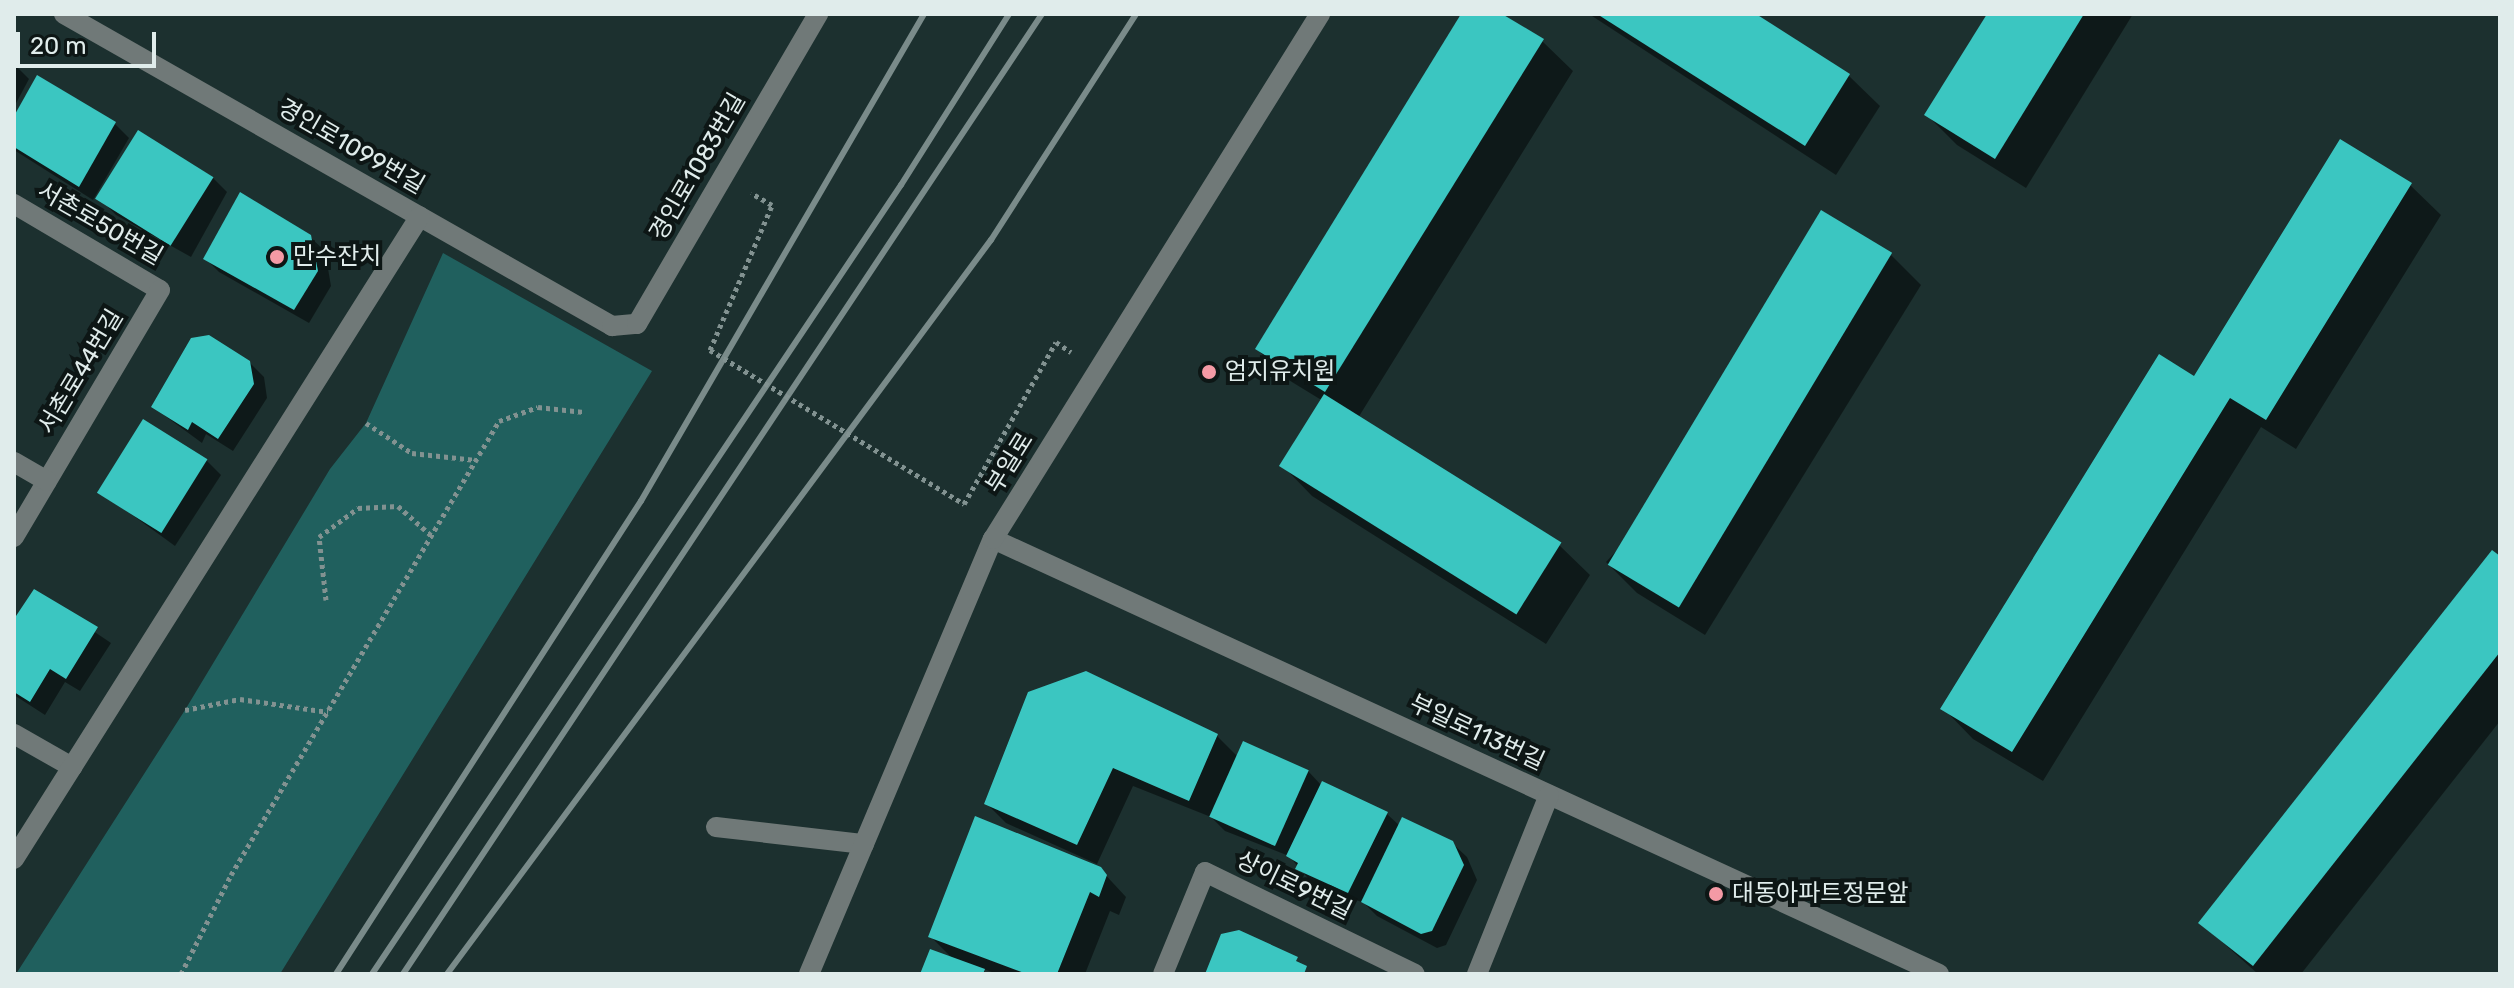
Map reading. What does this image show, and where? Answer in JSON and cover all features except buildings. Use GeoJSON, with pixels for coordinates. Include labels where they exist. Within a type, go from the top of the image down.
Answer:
{"type":"FeatureCollection","features":[{"type":"Feature","properties":{"kind":"street","name":"경인로1099번길"},"geometry":{"type":"LineString","coordinates":[[64,14],[612,326]]}},
{"type":"Feature","properties":{"kind":"street","name":"경인로1083번길"},"geometry":{"type":"LineString","coordinates":[[612,326],[637,324],[818,14]]}},
{"type":"Feature","properties":{"kind":"street","name":"부일로"},"geometry":{"type":"LineString","coordinates":[[809,974],[993,539],[1320,14]]}},
{"type":"Feature","properties":{"kind":"street","name":"서촌로50번길"},"geometry":{"type":"LineString","coordinates":[[14,204],[160,290]]}},
{"type":"Feature","properties":{"kind":"street"},"geometry":{"type":"LineString","coordinates":[[14,859],[420,216]]}},
{"type":"Feature","properties":{"kind":"street","name":"서촌로44번길"},"geometry":{"type":"LineString","coordinates":[[14,537],[160,290]]}},
{"type":"Feature","properties":{"kind":"street"},"geometry":{"type":"LineString","coordinates":[[14,462],[47,481]]}},
{"type":"Feature","properties":{"kind":"street","name":"부일로113번길"},"geometry":{"type":"LineString","coordinates":[[993,539],[1939,974]]}},
{"type":"Feature","properties":{"kind":"street"},"geometry":{"type":"LineString","coordinates":[[14,734],[72,767]]}},
{"type":"Feature","properties":{"kind":"street"},"geometry":{"type":"LineString","coordinates":[[1477,974],[1549,795]]}},
{"type":"Feature","properties":{"kind":"street"},"geometry":{"type":"LineString","coordinates":[[716,827],[864,844]]}},
{"type":"Feature","properties":{"kind":"street","name":"상이로9번길"},"geometry":{"type":"LineString","coordinates":[[1163,974],[1205,872],[1415,974]]}},
{"type":"Feature","properties":{"kind":"path"},"geometry":{"type":"LineString","coordinates":[[772,205],[710,350],[964,504],[1056,342]]}},
{"type":"Feature","properties":{"kind":"path"},"geometry":{"type":"LineString","coordinates":[[181,974],[231,875],[499,421],[538,407],[584,412]]}},
{"type":"Feature","properties":{"kind":"path"},"geometry":{"type":"LineString","coordinates":[[366,423],[412,453],[476,460]]}},
{"type":"Feature","properties":{"kind":"path"},"geometry":{"type":"LineString","coordinates":[[326,600],[319,537],[358,508],[398,506],[432,536]]}},
{"type":"Feature","properties":{"kind":"path"},"geometry":{"type":"LineString","coordinates":[[185,710],[240,699],[328,712]]}},
{"type":"Feature","properties":{"kind":"shaded area"},"geometry":{"type":"Polygon","coordinates":[[[443,253],[652,371],[280,974],[16,974],[185,710],[330,469],[366,423],[443,253]]]}},
{"type":"Feature","properties":{"kind":"railway"},"geometry":{"type":"LineString","coordinates":[[336,974],[641,501],[924,14]]}},
{"type":"Feature","properties":{"kind":"railway"},"geometry":{"type":"LineString","coordinates":[[372,974],[901,185],[1009,14]]}},
{"type":"Feature","properties":{"kind":"railway"},"geometry":{"type":"LineString","coordinates":[[403,974],[1042,14]]}},
{"type":"Feature","properties":{"kind":"railway"},"geometry":{"type":"LineString","coordinates":[[447,974],[991,240],[1136,14]]}},
{"type":"Feature","properties":{"kind":"place","name":"만수잔치"},"geometry":{"type":"Point","coordinates":[277,257]}},
{"type":"Feature","properties":{"kind":"place","name":"엄지유치원"},"geometry":{"type":"Point","coordinates":[1209,372]}},
{"type":"Feature","properties":{"kind":"place","name":"대동아파트정문앞"},"geometry":{"type":"Point","coordinates":[1716,894]}}]}
